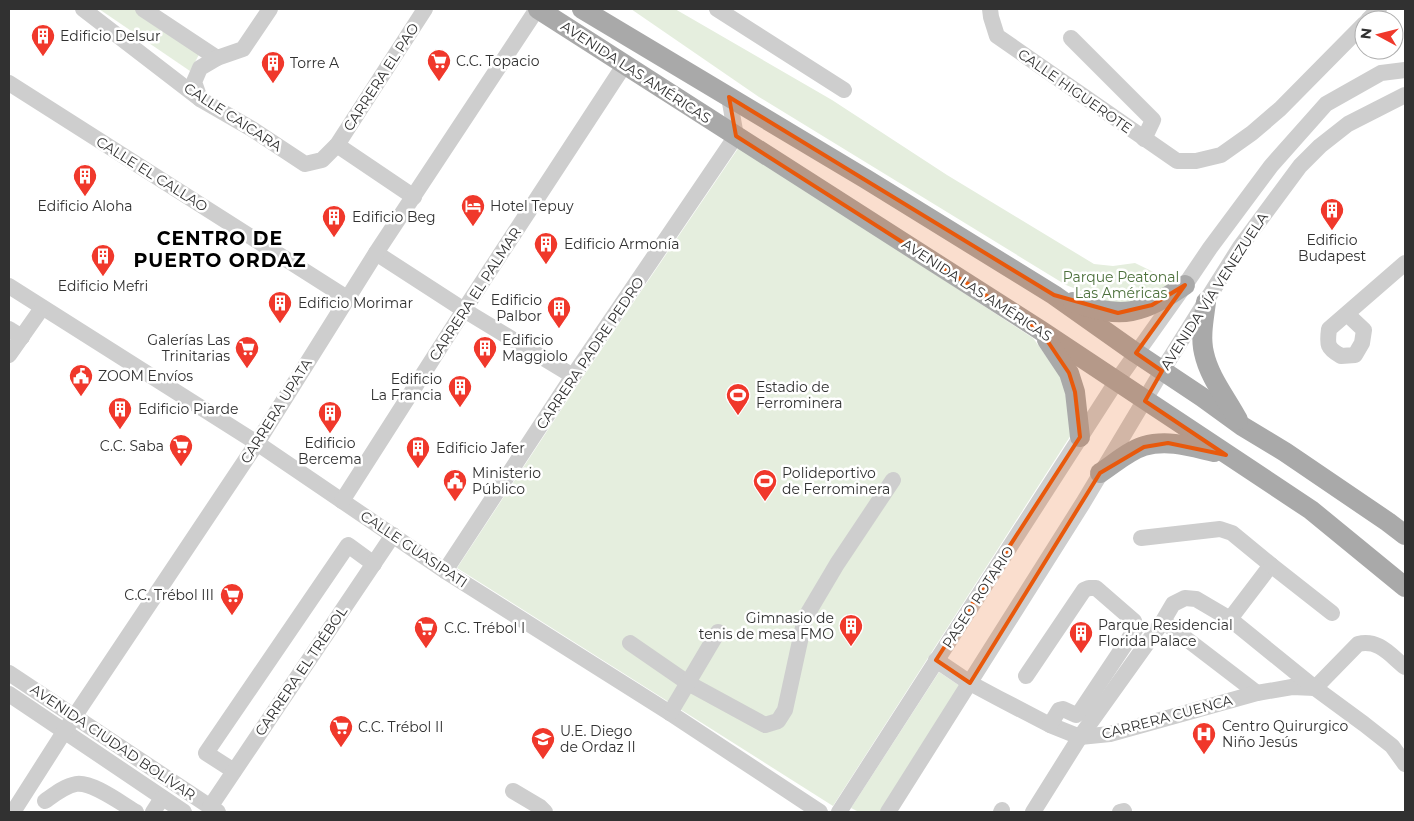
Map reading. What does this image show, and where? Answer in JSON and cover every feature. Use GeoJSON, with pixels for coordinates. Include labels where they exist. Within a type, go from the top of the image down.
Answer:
{"type":"FeatureCollection","features":[{"type":"Feature","properties":{"kind":"main road","name":"AVENIDA LAS AMÉRICAS"},"geometry":{"type":"LineString","coordinates":[[582,9],[602,16],[729,97],[866,178],[1054,295],[1242,426],[1397,523],[1405,535]]}},
{"type":"Feature","properties":{"kind":"main road","name":"AVENIDA LAS AMÉRICAS"},"geometry":{"type":"LineString","coordinates":[[543,10],[1040,330],[1144,401],[1311,510],[1405,588]]}},
{"type":"Feature","properties":{"kind":"main road"},"geometry":{"type":"LineString","coordinates":[[1054,295],[1098,310],[1118,313],[1136,311],[1164,300],[1185,285]]}},
{"type":"Feature","properties":{"kind":"main road"},"geometry":{"type":"LineString","coordinates":[[1206,302],[1202,337],[1204,353],[1211,372],[1242,426]]}},
{"type":"Feature","properties":{"kind":"main road"},"geometry":{"type":"LineString","coordinates":[[1040,330],[1068,373],[1075,392],[1080,437]]}},
{"type":"Feature","properties":{"kind":"main road"},"geometry":{"type":"LineString","coordinates":[[1100,474],[1125,456],[1144,446],[1168,443],[1226,455]]}},
{"type":"Feature","properties":{"kind":"street","name":"CALLE CAICARA"},"geometry":{"type":"LineString","coordinates":[[83,9],[200,99],[252,129],[305,164],[322,160],[337,145]]}},
{"type":"Feature","properties":{"kind":"street"},"geometry":{"type":"LineString","coordinates":[[144,9],[217,58]]}},
{"type":"Feature","properties":{"kind":"street"},"geometry":{"type":"LineString","coordinates":[[200,99],[194,82],[200,68],[217,58],[243,50],[270,9]]}},
{"type":"Feature","properties":{"kind":"street","name":"CARRERA EL PAO"},"geometry":{"type":"LineString","coordinates":[[337,145],[425,9]]}},
{"type":"Feature","properties":{"kind":"street"},"geometry":{"type":"LineString","coordinates":[[717,9],[844,90]]}},
{"type":"Feature","properties":{"kind":"street","name":"CALLE HIGUEROTE"},"geometry":{"type":"LineString","coordinates":[[990,9],[990,17],[996,36],[1177,161],[1196,161],[1220,155],[1252,133],[1280,109],[1354,34]]}},
{"type":"Feature","properties":{"kind":"street","name":"CARRERA UPATA"},"geometry":{"type":"LineString","coordinates":[[13,812],[256,443],[376,253],[543,10]]}},
{"type":"Feature","properties":{"kind":"street"},"geometry":{"type":"LineString","coordinates":[[1071,38],[1154,120],[1144,139]]}},
{"type":"Feature","properties":{"kind":"street","name":"CARRERA EL PALMAR"},"geometry":{"type":"LineString","coordinates":[[342,501],[625,64]]}},
{"type":"Feature","properties":{"kind":"street","name":"AVENIDA VÍA VENEZUELA"},"geometry":{"type":"LineString","coordinates":[[1116,382],[1210,248],[1271,166],[1326,104],[1381,73],[1405,70]]}},
{"type":"Feature","properties":{"kind":"street","name":"CALLE EL CALLAO"},"geometry":{"type":"LineString","coordinates":[[9,83],[347,298]]}},
{"type":"Feature","properties":{"kind":"street","name":"AVENIDA VÍA VENEZUELA"},"geometry":{"type":"LineString","coordinates":[[1144,401],[1240,247],[1300,166],[1320,146],[1348,124],[1405,95]]}},
{"type":"Feature","properties":{"kind":"street"},"geometry":{"type":"LineString","coordinates":[[729,97],[736,136]]}},
{"type":"Feature","properties":{"kind":"street","name":"CARRERA PADRE PEDRO"},"geometry":{"type":"LineString","coordinates":[[445,572],[573,376],[736,136]]}},
{"type":"Feature","properties":{"kind":"street"},"geometry":{"type":"LineString","coordinates":[[337,145],[414,197]]}},
{"type":"Feature","properties":{"kind":"street"},"geometry":{"type":"LineString","coordinates":[[376,253],[464,310],[573,376]]}},
{"type":"Feature","properties":{"kind":"street"},"geometry":{"type":"LineString","coordinates":[[1347,314],[1405,263]]}},
{"type":"Feature","properties":{"kind":"street","name":"CALLE GUASIPATI"},"geometry":{"type":"LineString","coordinates":[[9,286],[256,443],[445,572],[670,713],[820,812]]}},
{"type":"Feature","properties":{"kind":"street"},"geometry":{"type":"LineString","coordinates":[[9,354],[15,333],[42,308]]}},
{"type":"Feature","properties":{"kind":"street","name":"PASEO ROTARIO"},"geometry":{"type":"LineString","coordinates":[[839,812],[1116,382]]}},
{"type":"Feature","properties":{"kind":"street"},"geometry":{"type":"LineString","coordinates":[[888,812],[1144,401]]}},
{"type":"Feature","properties":{"kind":"street"},"geometry":{"type":"LineString","coordinates":[[630,643],[688,683],[765,725],[778,721],[785,710],[805,618],[837,564],[892,480]]}},
{"type":"Feature","properties":{"kind":"street"},"geometry":{"type":"LineString","coordinates":[[1141,538],[1220,529],[1232,533],[1332,613]]}},
{"type":"Feature","properties":{"kind":"street","name":"CARRERA EL TRÉBOL"},"geometry":{"type":"LineString","coordinates":[[214,810],[234,771],[393,535]]}},
{"type":"Feature","properties":{"kind":"street"},"geometry":{"type":"LineString","coordinates":[[234,771],[206,753],[348,546],[374,564]]}},
{"type":"Feature","properties":{"kind":"street"},"geometry":{"type":"LineString","coordinates":[[1230,619],[1271,566]]}},
{"type":"Feature","properties":{"kind":"street"},"geometry":{"type":"LineString","coordinates":[[1026,676],[1084,590],[1096,588],[1134,621],[1136,628],[1080,712],[1076,715],[1059,710],[1050,725]]}},
{"type":"Feature","properties":{"kind":"street"},"geometry":{"type":"LineString","coordinates":[[1033,812],[1080,737],[1163,621],[1172,604],[1185,598],[1196,599],[1230,619],[1315,688],[1392,746],[1405,764]]}},
{"type":"Feature","properties":{"kind":"street"},"geometry":{"type":"LineString","coordinates":[[1163,621],[1257,693]]}},
{"type":"Feature","properties":{"kind":"street"},"geometry":{"type":"LineString","coordinates":[[670,713],[718,632]]}},
{"type":"Feature","properties":{"kind":"street"},"geometry":{"type":"LineString","coordinates":[[1315,688],[1358,644],[1367,642],[1378,644],[1405,667]]}},
{"type":"Feature","properties":{"kind":"street","name":"CARRERA CUENCA"},"geometry":{"type":"LineString","coordinates":[[936,660],[970,683],[1050,725],[1080,737],[1110,734],[1257,693],[1292,687],[1315,688]]}},
{"type":"Feature","properties":{"kind":"street","name":"AVENIDA CIUDAD BOLÍVAR"},"geometry":{"type":"LineString","coordinates":[[9,672],[214,810]]}},
{"type":"Feature","properties":{"kind":"street","name":"AVENIDA CIUDAD BOLÍVAR"},"geometry":{"type":"LineString","coordinates":[[9,694],[184,812]]}},
{"type":"Feature","properties":{"kind":"street"},"geometry":{"type":"LineString","coordinates":[[24,794],[41,806],[66,788],[78,783],[95,788],[136,812]]}},
{"type":"Feature","properties":{"kind":"street"},"geometry":{"type":"LineString","coordinates":[[513,791],[545,812]]}},
{"type":"Feature","properties":{"kind":"street"},"geometry":{"type":"LineString","coordinates":[[153,812],[162,798]]}},
{"type":"Feature","properties":{"kind":"highlighted area"},"geometry":{"type":"Polygon","coordinates":[[[729,97],[1054,295],[1118,313],[1152,305],[1185,285],[1136,353],[1162,371],[1145,401],[1226,455],[1168,443],[1144,447],[1100,473],[970,683],[936,660],[1080,437],[1075,392],[1069,373],[1040,330],[736,136],[729,97]]]}},
{"type":"Feature","properties":{"kind":"green space"},"geometry":{"type":"Polygon","coordinates":[[[99,9],[134,9],[201,51],[190,71],[99,9]]]}},
{"type":"Feature","properties":{"kind":"green space","name":"Parque Peatonal Las Américas"},"geometry":{"type":"Polygon","coordinates":[[[631,9],[675,9],[832,100],[947,175],[1094,264],[1113,266],[1135,263],[1174,282],[1156,298],[1120,307],[1066,285],[759,97],[631,9]]]}},
{"type":"Feature","properties":{"kind":"green space","name":"Polideportivo de Ferrominera"},"geometry":{"type":"Polygon","coordinates":[[[739,147],[1033,338],[1062,378],[1068,395],[1071,435],[833,806],[457,568],[580,381],[739,147]]]}},
{"type":"Feature","properties":{"kind":"green space"},"geometry":{"type":"Polygon","coordinates":[[[939,672],[960,686],[880,812],[859,812],[851,808],[939,672]]]}},
{"type":"Feature","properties":{"kind":"place","name":"Edificio Delsur"},"geometry":{"type":"Point","coordinates":[43,57]}},
{"type":"Feature","properties":{"kind":"place","name":"C.C. Topacio"},"geometry":{"type":"Point","coordinates":[439,82]}},
{"type":"Feature","properties":{"kind":"place","name":"Torre A"},"geometry":{"type":"Point","coordinates":[273,84]}},
{"type":"Feature","properties":{"kind":"place","name":"Edificio Aloha"},"geometry":{"type":"Point","coordinates":[85,197]}},
{"type":"Feature","properties":{"kind":"place","name":"Hotel Tepuy"},"geometry":{"type":"Point","coordinates":[473,227]}},
{"type":"Feature","properties":{"kind":"place","name":"Edificio Budapest"},"geometry":{"type":"Point","coordinates":[1332,231]}},
{"type":"Feature","properties":{"kind":"place","name":"Edificio Beg"},"geometry":{"type":"Point","coordinates":[334,238]}},
{"type":"Feature","properties":{"kind":"place","name":"Edificio Armonía"},"geometry":{"type":"Point","coordinates":[546,265]}},
{"type":"Feature","properties":{"kind":"place","name":"Edificio Mefri"},"geometry":{"type":"Point","coordinates":[103,277]}},
{"type":"Feature","properties":{"kind":"place","name":"Edificio Morimar"},"geometry":{"type":"Point","coordinates":[280,324]}},
{"type":"Feature","properties":{"kind":"place","name":"Edificio Palbor"},"geometry":{"type":"Point","coordinates":[559,329]}},
{"type":"Feature","properties":{"kind":"place","name":"Galerías Las Trinitarias"},"geometry":{"type":"Point","coordinates":[247,369]}},
{"type":"Feature","properties":{"kind":"place","name":"Edificio Maggiolo"},"geometry":{"type":"Point","coordinates":[485,369]}},
{"type":"Feature","properties":{"kind":"place","name":"ZOOM Envíos"},"geometry":{"type":"Point","coordinates":[81,397]}},
{"type":"Feature","properties":{"kind":"place","name":"Edificio La Francia"},"geometry":{"type":"Point","coordinates":[460,408]}},
{"type":"Feature","properties":{"kind":"place","name":"Estadio de Ferrominera"},"geometry":{"type":"Point","coordinates":[738,416]}},
{"type":"Feature","properties":{"kind":"place","name":"Edificio Piarde"},"geometry":{"type":"Point","coordinates":[120,430]}},
{"type":"Feature","properties":{"kind":"place","name":"Edificio Bercema"},"geometry":{"type":"Point","coordinates":[330,434]}},
{"type":"Feature","properties":{"kind":"place","name":"C.C. Saba"},"geometry":{"type":"Point","coordinates":[181,467]}},
{"type":"Feature","properties":{"kind":"place","name":"Edificio Jafer"},"geometry":{"type":"Point","coordinates":[418,469]}},
{"type":"Feature","properties":{"kind":"place","name":"Ministerio Público"},"geometry":{"type":"Point","coordinates":[455,502]}},
{"type":"Feature","properties":{"kind":"place","name":"Polideportivo de Ferrominera"},"geometry":{"type":"Point","coordinates":[765,502]}},
{"type":"Feature","properties":{"kind":"place","name":"C.C. Trébol III"},"geometry":{"type":"Point","coordinates":[232,616]}},
{"type":"Feature","properties":{"kind":"place","name":"Gimnasio de tenis de mesa FMO"},"geometry":{"type":"Point","coordinates":[851,647]}},
{"type":"Feature","properties":{"kind":"place","name":"C.C. Trébol I"},"geometry":{"type":"Point","coordinates":[426,649]}},
{"type":"Feature","properties":{"kind":"place","name":"Parque Residencial Florida Palace"},"geometry":{"type":"Point","coordinates":[1081,654]}},
{"type":"Feature","properties":{"kind":"place","name":"C.C. Trébol II"},"geometry":{"type":"Point","coordinates":[341,748]}},
{"type":"Feature","properties":{"kind":"place","name":"Centro Quirurgico Niño Jesús"},"geometry":{"type":"Point","coordinates":[1204,755]}},
{"type":"Feature","properties":{"kind":"place","name":"U.E. Diego de Ordaz II"},"geometry":{"type":"Point","coordinates":[543,760]}},
{"type":"Feature","properties":{"kind":"district","name":"CENTRO DE PUERTO ORDAZ"},"geometry":{"type":"Point","coordinates":[220,249]}}]}
